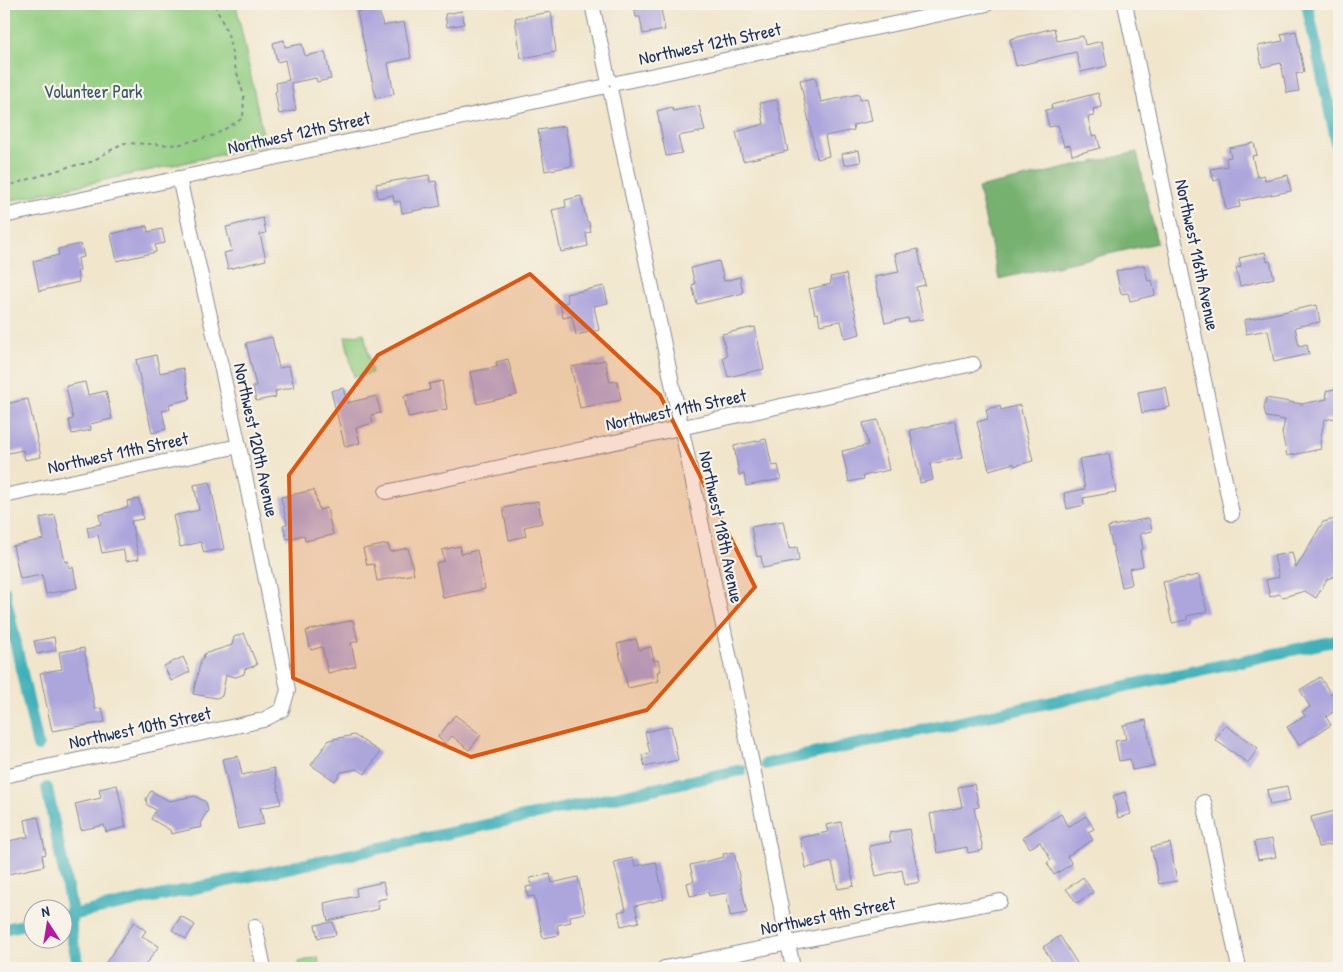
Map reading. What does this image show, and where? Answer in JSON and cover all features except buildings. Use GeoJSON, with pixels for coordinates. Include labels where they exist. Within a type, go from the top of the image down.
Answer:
{"type":"FeatureCollection","features":[{"type":"Feature","properties":{"kind":"street","name":"Northwest 118th Avenue"},"geometry":{"type":"LineString","coordinates":[[592,4],[793,968]]}},
{"type":"Feature","properties":{"kind":"street","name":"Northwest 12th Street"},"geometry":{"type":"LineString","coordinates":[[4,216],[987,4]]}},
{"type":"Feature","properties":{"kind":"street","name":"Northwest 116th Avenue"},"geometry":{"type":"LineString","coordinates":[[1125,4],[1232,514]]}},
{"type":"Feature","properties":{"kind":"street","name":"Northwest 120th Avenue"},"geometry":{"type":"LineString","coordinates":[[178,178],[239,446],[288,690],[282,710]]}},
{"type":"Feature","properties":{"kind":"street","name":"Northwest 11th Street"},"geometry":{"type":"LineString","coordinates":[[386,492],[973,364]]}},
{"type":"Feature","properties":{"kind":"street","name":"Northwest 11th Street"},"geometry":{"type":"LineString","coordinates":[[4,496],[239,446]]}},
{"type":"Feature","properties":{"kind":"street","name":"Northwest 10th Street"},"geometry":{"type":"LineString","coordinates":[[4,776],[263,720],[282,710]]}},
{"type":"Feature","properties":{"kind":"street"},"geometry":{"type":"LineString","coordinates":[[1204,802],[1239,968]]}},
{"type":"Feature","properties":{"kind":"street","name":"Northwest 9th Street"},"geometry":{"type":"LineString","coordinates":[[664,968],[1000,901]]}},
{"type":"Feature","properties":{"kind":"street"},"geometry":{"type":"LineString","coordinates":[[255,926],[264,968]]}},
{"type":"Feature","properties":{"kind":"path"},"geometry":{"type":"LineString","coordinates":[[4,187],[68,167],[92,162],[123,143],[178,145],[215,135],[243,118],[244,96],[228,34],[214,4]]}},
{"type":"Feature","properties":{"kind":"highlighted area"},"geometry":{"type":"Polygon","coordinates":[[[530,274],[660,395],[755,587],[647,710],[471,757],[293,678],[289,475],[378,355],[530,274]]]}},
{"type":"Feature","properties":{"kind":"green space","name":"Volunteer Park"},"geometry":{"type":"Polygon","coordinates":[[[4,4],[236,4],[265,145],[4,202],[4,4]]]}},
{"type":"Feature","properties":{"kind":"green space"},"geometry":{"type":"Polygon","coordinates":[[[1137,152],[1157,243],[999,279],[978,188],[1137,152]]]}},
{"type":"Feature","properties":{"kind":"green space"},"geometry":{"type":"Polygon","coordinates":[[[364,333],[372,373],[354,377],[345,337],[364,333]]]}},
{"type":"Feature","properties":{"kind":"green space"},"geometry":{"type":"Polygon","coordinates":[[[318,957],[320,968],[300,968],[299,962],[318,957]]]}},
{"type":"Feature","properties":{"kind":"waterway"},"geometry":{"type":"LineString","coordinates":[[1307,4],[1339,154]]}},
{"type":"Feature","properties":{"kind":"waterway"},"geometry":{"type":"LineString","coordinates":[[4,590],[38,746]]}},
{"type":"Feature","properties":{"kind":"waterway"},"geometry":{"type":"LineString","coordinates":[[766,764],[1339,640]]}},
{"type":"Feature","properties":{"kind":"waterway"},"geometry":{"type":"LineString","coordinates":[[72,915],[741,770]]}},
{"type":"Feature","properties":{"kind":"waterway"},"geometry":{"type":"LineString","coordinates":[[47,788],[71,907],[71,933],[79,968]]}},
{"type":"Feature","properties":{"kind":"waterway"},"geometry":{"type":"LineString","coordinates":[[4,929],[22,925]]}}]}
